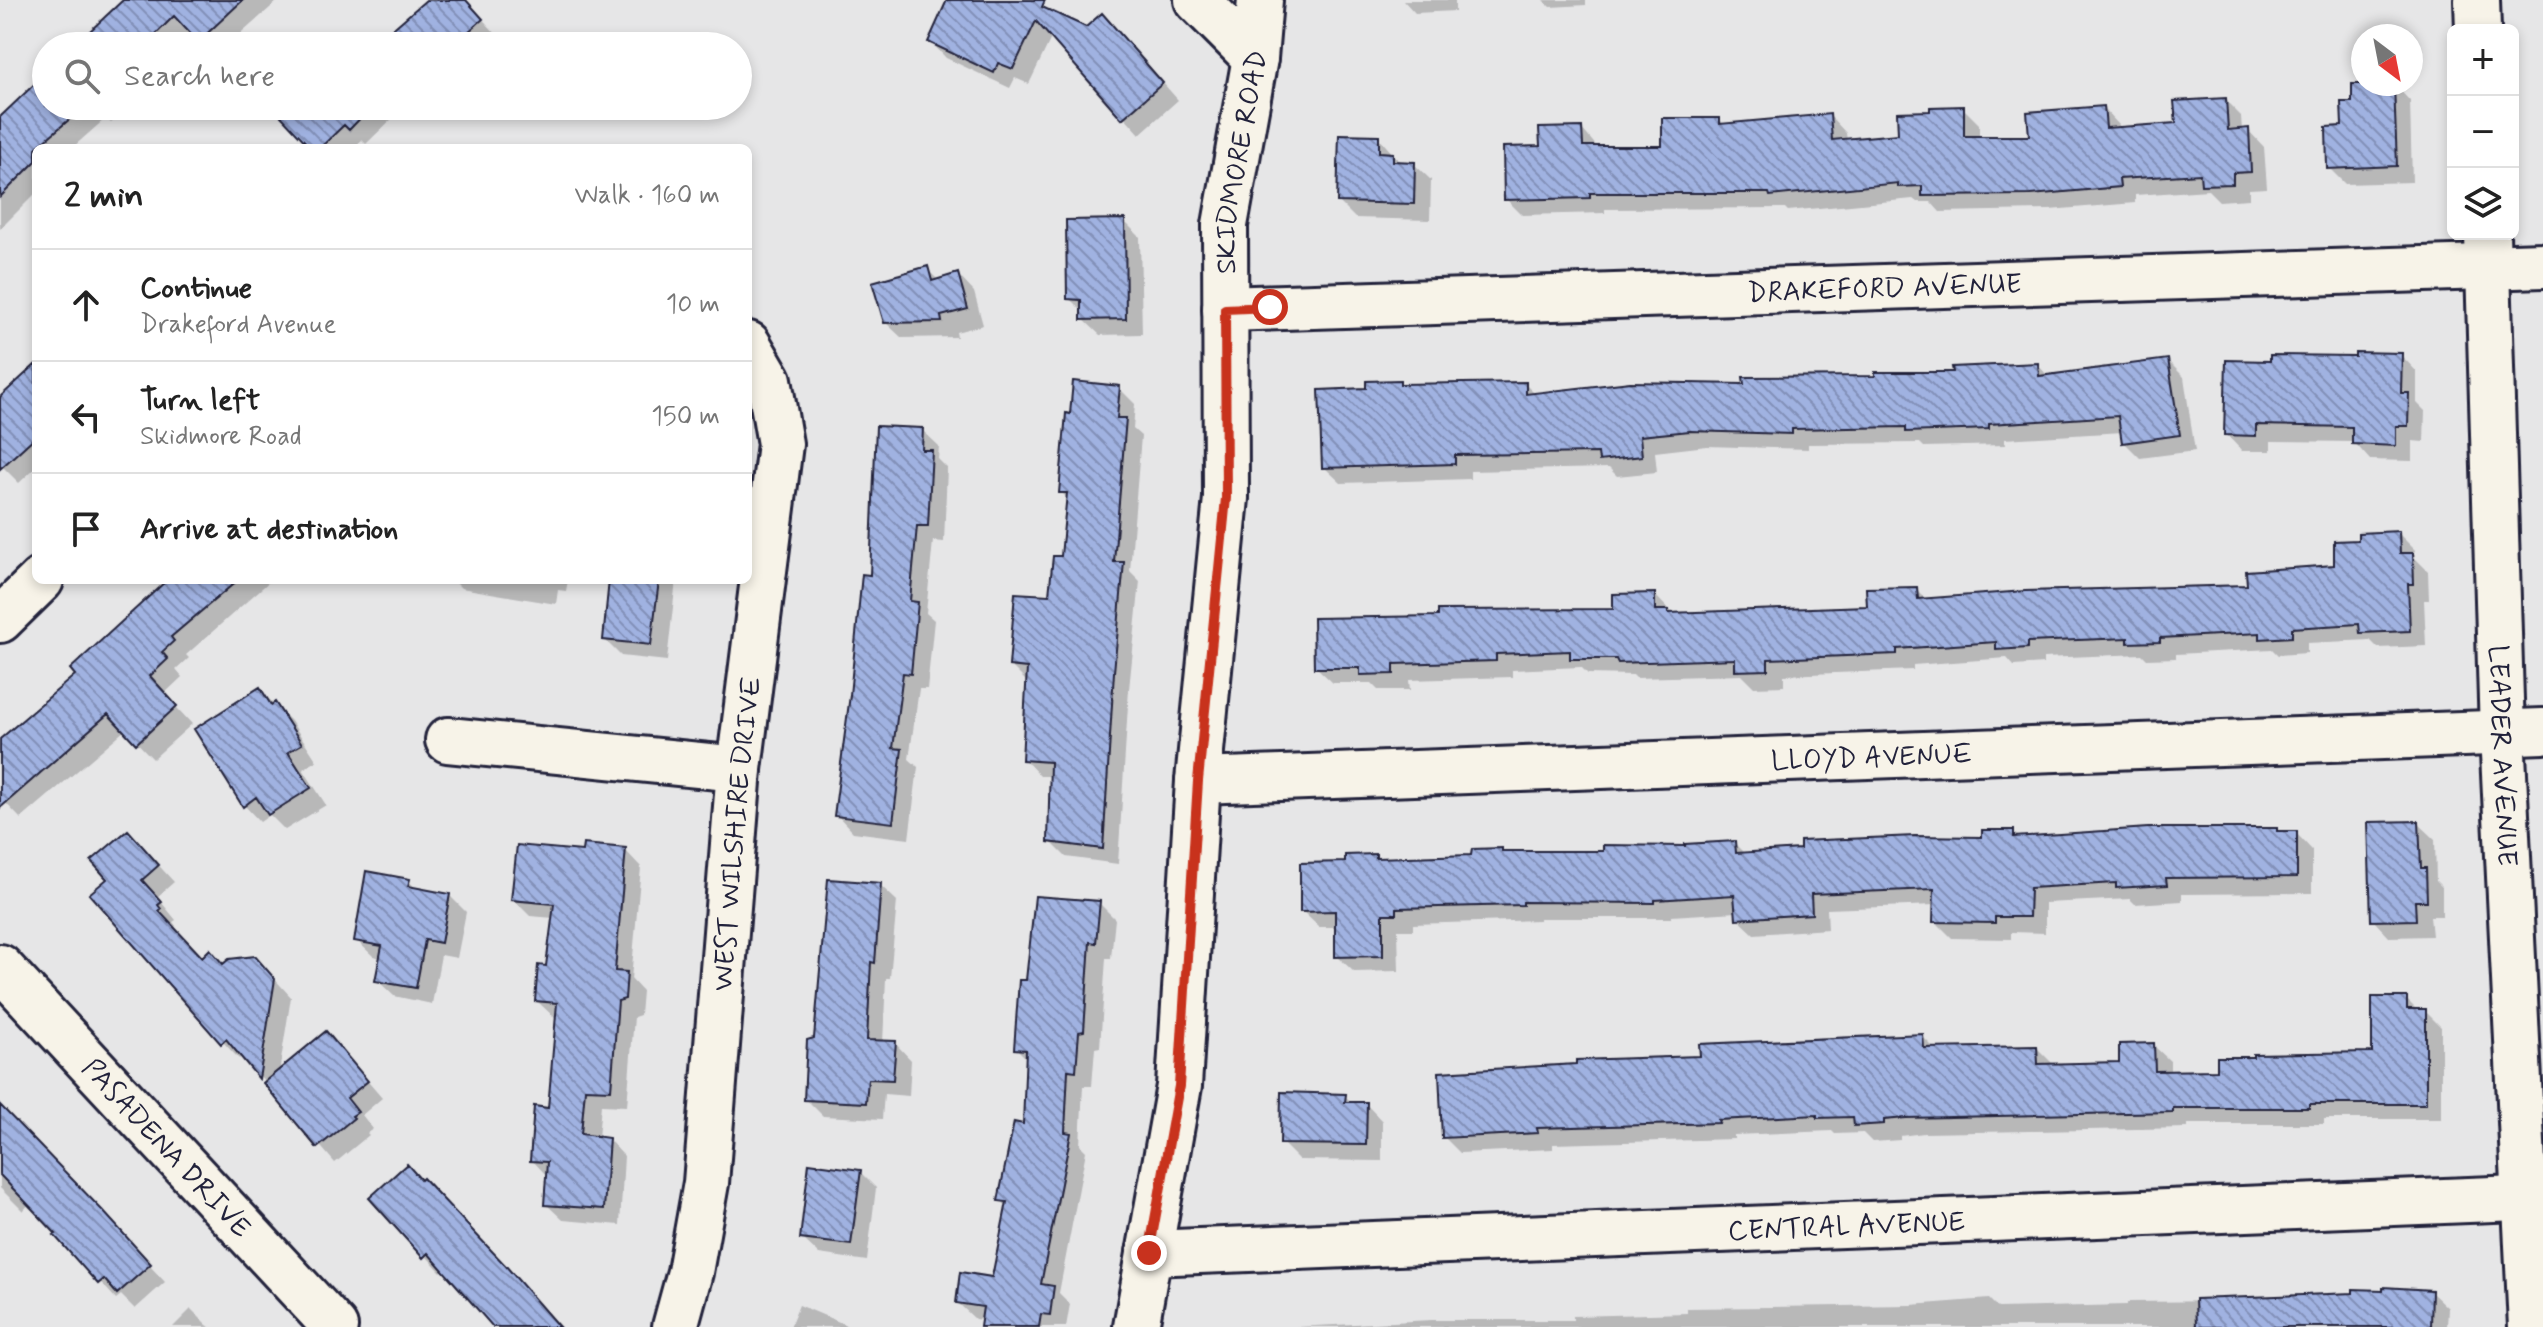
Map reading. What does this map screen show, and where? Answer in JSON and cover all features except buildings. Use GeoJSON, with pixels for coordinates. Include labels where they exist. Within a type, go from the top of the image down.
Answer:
{"type":"FeatureCollection","features":[{"type":"Feature","properties":{"kind":"street"},"geometry":{"type":"LineString","coordinates":[[1197,0],[1255,58]]}},
{"type":"Feature","properties":{"kind":"street","name":"SKIDMORE ROAD"},"geometry":{"type":"LineString","coordinates":[[1136,1327],[1179,1086],[1198,781],[1226,498],[1225,225],[1255,58],[1260,0]]}},
{"type":"Feature","properties":{"kind":"street"},"geometry":{"type":"LineString","coordinates":[[2477,0],[2478,24]]}},
{"type":"Feature","properties":{"kind":"street","name":"DRAKEFORD AVENUE"},"geometry":{"type":"LineString","coordinates":[[1225,309],[2488,251],[2543,265]]}},
{"type":"Feature","properties":{"kind":"street","name":"LEADER AVENUE"},"geometry":{"type":"LineString","coordinates":[[2488,251],[2522,732],[2534,1198],[2531,1327]]}},
{"type":"Feature","properties":{"kind":"street","name":"WEST WILSHIRE DRIVE"},"geometry":{"type":"LineString","coordinates":[[675,1327],[690,1272],[706,1183],[739,769],[780,444],[769,380],[752,351]]}},
{"type":"Feature","properties":{"kind":"street"},"geometry":{"type":"LineString","coordinates":[[0,620],[37,584]]}},
{"type":"Feature","properties":{"kind":"street","name":"LLOYD AVENUE"},"geometry":{"type":"LineString","coordinates":[[1198,781],[2522,732]]}},
{"type":"Feature","properties":{"kind":"street"},"geometry":{"type":"LineString","coordinates":[[448,740],[739,769]]}},
{"type":"Feature","properties":{"kind":"street","name":"PASADENA DRIVE"},"geometry":{"type":"LineString","coordinates":[[0,967],[335,1327]]}},
{"type":"Feature","properties":{"kind":"street","name":"CENTRAL AVENUE"},"geometry":{"type":"LineString","coordinates":[[1149,1253],[2534,1198]]}},
{"type":"Feature","properties":{"kind":"route"},"geometry":{"type":"LineString","coordinates":[[1149,1253],[1179,1086],[1198,781],[1226,498],[1225,309],[1270,307]]}}]}
